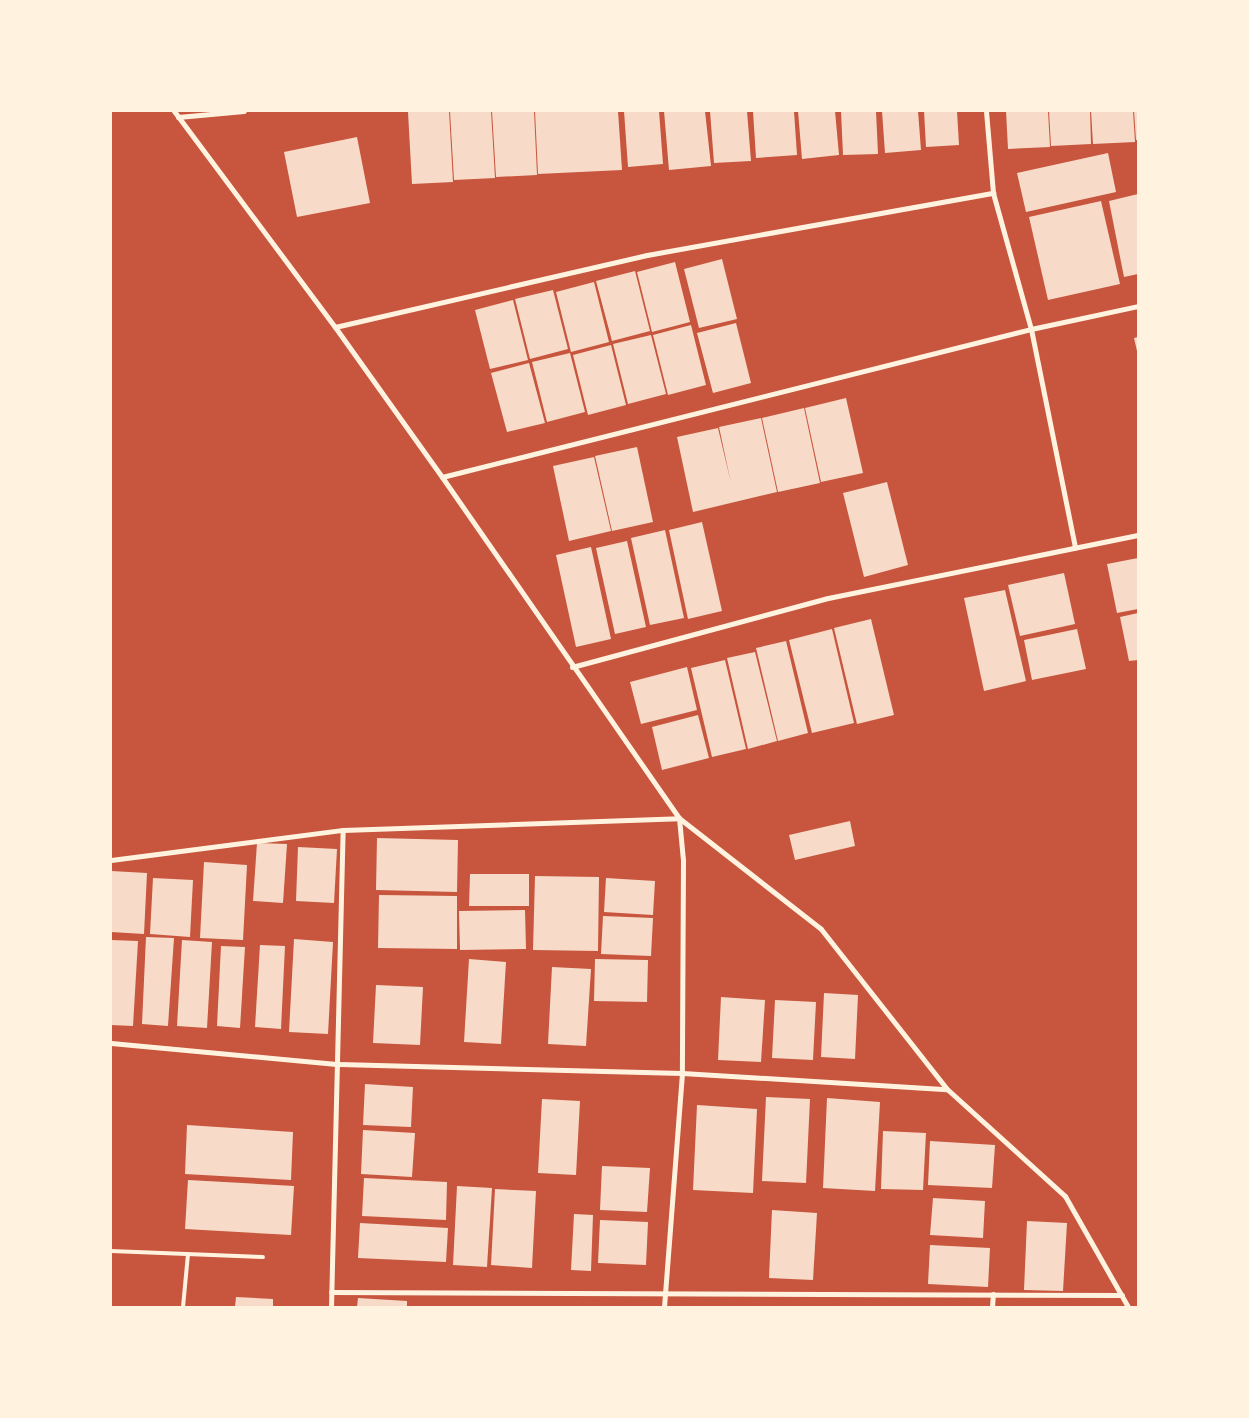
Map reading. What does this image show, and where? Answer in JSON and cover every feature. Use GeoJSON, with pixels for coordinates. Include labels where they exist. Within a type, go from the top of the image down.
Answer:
{"type":"FeatureCollection","features":[{"type":"Feature","properties":{"kind":"street"},"geometry":{"type":"LineString","coordinates":[[174,111],[335,327],[442,477],[572,667],[679,818],[821,929],[947,1088],[1065,1196],[1128,1307]]}},
{"type":"Feature","properties":{"kind":"street"},"geometry":{"type":"LineString","coordinates":[[178,117],[244,111]]}},
{"type":"Feature","properties":{"kind":"street"},"geometry":{"type":"LineString","coordinates":[[986,111],[993,193],[1032,329],[1075,548]]}},
{"type":"Feature","properties":{"kind":"street"},"geometry":{"type":"LineString","coordinates":[[335,327],[647,255],[993,193]]}},
{"type":"Feature","properties":{"kind":"street"},"geometry":{"type":"LineString","coordinates":[[442,477],[1032,329],[1138,306]]}},
{"type":"Feature","properties":{"kind":"street"},"geometry":{"type":"LineString","coordinates":[[572,667],[828,598],[1138,535]]}},
{"type":"Feature","properties":{"kind":"street"},"geometry":{"type":"LineString","coordinates":[[111,860],[343,830],[679,818]]}},
{"type":"Feature","properties":{"kind":"street"},"geometry":{"type":"LineString","coordinates":[[664,1307],[682,1073],[683,860],[679,818]]}},
{"type":"Feature","properties":{"kind":"street"},"geometry":{"type":"LineString","coordinates":[[331,1307],[339,1064],[343,830]]}},
{"type":"Feature","properties":{"kind":"street"},"geometry":{"type":"LineString","coordinates":[[111,1043],[339,1064],[682,1073],[947,1088]]}},
{"type":"Feature","properties":{"kind":"street"},"geometry":{"type":"LineString","coordinates":[[331,1292],[1122,1295]]}},
{"type":"Feature","properties":{"kind":"street"},"geometry":{"type":"LineString","coordinates":[[992,1307],[993,1294]]}},
{"type":"Feature","properties":{"kind":"lane"},"geometry":{"type":"LineString","coordinates":[[111,1251],[263,1257]]}},
{"type":"Feature","properties":{"kind":"lane"},"geometry":{"type":"LineString","coordinates":[[183,1307],[188,1254]]}},
{"type":"Feature","properties":{"kind":"building"},"geometry":{"type":"Polygon","coordinates":[[[449,111],[453,182],[412,184],[408,112],[449,111]]]}},
{"type":"Feature","properties":{"kind":"building"},"geometry":{"type":"Polygon","coordinates":[[[450,111],[491,111],[495,178],[454,180],[450,111]]]}},
{"type":"Feature","properties":{"kind":"building"},"geometry":{"type":"Polygon","coordinates":[[[492,111],[534,111],[537,175],[496,177],[492,111]]]}},
{"type":"Feature","properties":{"kind":"building"},"geometry":{"type":"Polygon","coordinates":[[[535,111],[618,111],[622,170],[538,174],[535,111]]]}},
{"type":"Feature","properties":{"kind":"building"},"geometry":{"type":"Polygon","coordinates":[[[624,111],[659,111],[663,164],[628,167],[624,111]]]}},
{"type":"Feature","properties":{"kind":"building"},"geometry":{"type":"Polygon","coordinates":[[[664,111],[705,111],[711,166],[669,170],[664,111]]]}},
{"type":"Feature","properties":{"kind":"building"},"geometry":{"type":"Polygon","coordinates":[[[710,111],[747,111],[751,161],[714,163],[710,111]]]}},
{"type":"Feature","properties":{"kind":"building"},"geometry":{"type":"Polygon","coordinates":[[[753,111],[794,111],[797,155],[756,158],[753,111]]]}},
{"type":"Feature","properties":{"kind":"building"},"geometry":{"type":"Polygon","coordinates":[[[798,111],[835,111],[839,155],[802,159],[798,111]]]}},
{"type":"Feature","properties":{"kind":"building"},"geometry":{"type":"Polygon","coordinates":[[[841,111],[876,111],[878,154],[843,155],[841,111]]]}},
{"type":"Feature","properties":{"kind":"building"},"geometry":{"type":"Polygon","coordinates":[[[882,111],[918,111],[921,150],[885,153],[882,111]]]}},
{"type":"Feature","properties":{"kind":"building"},"geometry":{"type":"Polygon","coordinates":[[[924,111],[957,111],[959,145],[926,147],[924,111]]]}},
{"type":"Feature","properties":{"kind":"building"},"geometry":{"type":"Polygon","coordinates":[[[1006,111],[1048,111],[1050,147],[1008,149],[1006,111]]]}},
{"type":"Feature","properties":{"kind":"building"},"geometry":{"type":"Polygon","coordinates":[[[1049,111],[1090,111],[1091,144],[1051,146],[1049,111]]]}},
{"type":"Feature","properties":{"kind":"building"},"geometry":{"type":"Polygon","coordinates":[[[1091,111],[1133,111],[1135,142],[1093,144],[1091,111]]]}},
{"type":"Feature","properties":{"kind":"building"},"geometry":{"type":"Polygon","coordinates":[[[1134,111],[1138,111],[1138,140],[1136,140],[1134,111]]]}},
{"type":"Feature","properties":{"kind":"building"},"geometry":{"type":"Polygon","coordinates":[[[357,137],[370,203],[297,217],[284,152],[357,137]]]}},
{"type":"Feature","properties":{"kind":"building"},"geometry":{"type":"Polygon","coordinates":[[[1108,153],[1116,192],[1026,212],[1017,173],[1108,153]]]}},
{"type":"Feature","properties":{"kind":"building"},"geometry":{"type":"Polygon","coordinates":[[[1138,194],[1138,274],[1124,277],[1109,201],[1138,194]]]}},
{"type":"Feature","properties":{"kind":"building"},"geometry":{"type":"Polygon","coordinates":[[[1101,201],[1120,284],[1048,300],[1029,217],[1101,201]]]}},
{"type":"Feature","properties":{"kind":"building"},"geometry":{"type":"Polygon","coordinates":[[[722,259],[737,319],[699,328],[684,269],[722,259]]]}},
{"type":"Feature","properties":{"kind":"building"},"geometry":{"type":"Polygon","coordinates":[[[675,262],[690,322],[652,332],[637,272],[675,262]]]}},
{"type":"Feature","properties":{"kind":"building"},"geometry":{"type":"Polygon","coordinates":[[[635,271],[650,331],[612,341],[596,281],[635,271]]]}},
{"type":"Feature","properties":{"kind":"building"},"geometry":{"type":"Polygon","coordinates":[[[594,282],[609,342],[571,352],[556,292],[594,282]]]}},
{"type":"Feature","properties":{"kind":"building"},"geometry":{"type":"Polygon","coordinates":[[[553,290],[568,349],[530,359],[515,299],[553,290]]]}},
{"type":"Feature","properties":{"kind":"building"},"geometry":{"type":"Polygon","coordinates":[[[513,300],[528,360],[490,369],[475,310],[513,300]]]}},
{"type":"Feature","properties":{"kind":"building"},"geometry":{"type":"Polygon","coordinates":[[[736,323],[751,383],[713,393],[697,333],[736,323]]]}},
{"type":"Feature","properties":{"kind":"building"},"geometry":{"type":"Polygon","coordinates":[[[691,325],[706,385],[668,395],[653,335],[691,325]]]}},
{"type":"Feature","properties":{"kind":"building"},"geometry":{"type":"Polygon","coordinates":[[[651,335],[666,394],[628,404],[613,344],[651,335]]]}},
{"type":"Feature","properties":{"kind":"building"},"geometry":{"type":"Polygon","coordinates":[[[1138,337],[1138,351],[1137,351],[1134,338],[1138,337]]]}},
{"type":"Feature","properties":{"kind":"building"},"geometry":{"type":"Polygon","coordinates":[[[611,345],[626,405],[588,415],[573,355],[611,345]]]}},
{"type":"Feature","properties":{"kind":"building"},"geometry":{"type":"Polygon","coordinates":[[[570,353],[585,412],[547,422],[532,362],[570,353]]]}},
{"type":"Feature","properties":{"kind":"building"},"geometry":{"type":"Polygon","coordinates":[[[529,363],[545,423],[507,432],[491,373],[529,363]]]}},
{"type":"Feature","properties":{"kind":"building"},"geometry":{"type":"Polygon","coordinates":[[[846,398],[863,473],[821,482],[805,408],[846,398]]]}},
{"type":"Feature","properties":{"kind":"building"},"geometry":{"type":"Polygon","coordinates":[[[804,408],[820,483],[778,492],[762,418],[804,408]]]}},
{"type":"Feature","properties":{"kind":"building"},"geometry":{"type":"Polygon","coordinates":[[[761,418],[777,492],[693,512],[677,437],[718,428],[731,483],[719,427],[761,418]]]}},
{"type":"Feature","properties":{"kind":"building"},"geometry":{"type":"Polygon","coordinates":[[[637,447],[653,522],[612,531],[595,456],[637,447]]]}},
{"type":"Feature","properties":{"kind":"building"},"geometry":{"type":"Polygon","coordinates":[[[594,457],[611,531],[569,541],[553,466],[594,457]]]}},
{"type":"Feature","properties":{"kind":"building"},"geometry":{"type":"Polygon","coordinates":[[[887,482],[908,565],[864,577],[843,493],[887,482]]]}},
{"type":"Feature","properties":{"kind":"building"},"geometry":{"type":"Polygon","coordinates":[[[702,522],[722,611],[688,619],[669,530],[702,522]]]}},
{"type":"Feature","properties":{"kind":"building"},"geometry":{"type":"Polygon","coordinates":[[[665,530],[684,618],[650,625],[631,538],[665,530]]]}},
{"type":"Feature","properties":{"kind":"building"},"geometry":{"type":"Polygon","coordinates":[[[627,541],[646,627],[615,634],[596,548],[627,541]]]}},
{"type":"Feature","properties":{"kind":"building"},"geometry":{"type":"Polygon","coordinates":[[[591,547],[611,639],[576,647],[556,555],[591,547]]]}},
{"type":"Feature","properties":{"kind":"building"},"geometry":{"type":"Polygon","coordinates":[[[1138,558],[1138,609],[1117,613],[1107,564],[1138,558]]]}},
{"type":"Feature","properties":{"kind":"building"},"geometry":{"type":"Polygon","coordinates":[[[1064,573],[1075,624],[1020,636],[1008,585],[1064,573]]]}},
{"type":"Feature","properties":{"kind":"building"},"geometry":{"type":"Polygon","coordinates":[[[1005,590],[1026,681],[984,691],[964,598],[1005,590]]]}},
{"type":"Feature","properties":{"kind":"building"},"geometry":{"type":"Polygon","coordinates":[[[1138,613],[1138,660],[1129,661],[1120,617],[1138,613]]]}},
{"type":"Feature","properties":{"kind":"building"},"geometry":{"type":"Polygon","coordinates":[[[871,619],[894,715],[857,724],[834,628],[871,619]]]}},
{"type":"Feature","properties":{"kind":"building"},"geometry":{"type":"Polygon","coordinates":[[[832,629],[854,723],[812,733],[789,640],[832,629]]]}},
{"type":"Feature","properties":{"kind":"building"},"geometry":{"type":"Polygon","coordinates":[[[1077,629],[1086,669],[1032,680],[1024,640],[1077,629]]]}},
{"type":"Feature","properties":{"kind":"building"},"geometry":{"type":"Polygon","coordinates":[[[786,641],[808,733],[778,741],[756,648],[786,641]]]}},
{"type":"Feature","properties":{"kind":"building"},"geometry":{"type":"Polygon","coordinates":[[[755,652],[777,741],[748,749],[727,658],[755,652]]]}},
{"type":"Feature","properties":{"kind":"building"},"geometry":{"type":"Polygon","coordinates":[[[725,660],[746,749],[712,757],[691,668],[725,660]]]}},
{"type":"Feature","properties":{"kind":"building"},"geometry":{"type":"Polygon","coordinates":[[[687,667],[697,710],[641,724],[630,682],[687,667]]]}},
{"type":"Feature","properties":{"kind":"building"},"geometry":{"type":"Polygon","coordinates":[[[698,715],[709,758],[662,770],[652,727],[698,715]]]}},
{"type":"Feature","properties":{"kind":"building"},"geometry":{"type":"Polygon","coordinates":[[[850,821],[855,846],[795,860],[789,835],[850,821]]]}},
{"type":"Feature","properties":{"kind":"building"},"geometry":{"type":"Polygon","coordinates":[[[377,838],[458,840],[457,892],[376,890],[377,838]]]}},
{"type":"Feature","properties":{"kind":"building"},"geometry":{"type":"Polygon","coordinates":[[[257,843],[287,844],[283,903],[253,901],[257,843]]]}},
{"type":"Feature","properties":{"kind":"building"},"geometry":{"type":"Polygon","coordinates":[[[298,847],[337,849],[334,903],[296,901],[298,847]]]}},
{"type":"Feature","properties":{"kind":"building"},"geometry":{"type":"Polygon","coordinates":[[[204,862],[247,865],[243,940],[200,938],[204,862]]]}},
{"type":"Feature","properties":{"kind":"building"},"geometry":{"type":"Polygon","coordinates":[[[111,871],[147,873],[144,934],[111,932],[111,871]]]}},
{"type":"Feature","properties":{"kind":"building"},"geometry":{"type":"Polygon","coordinates":[[[470,874],[529,874],[529,906],[469,906],[470,874]]]}},
{"type":"Feature","properties":{"kind":"building"},"geometry":{"type":"Polygon","coordinates":[[[535,876],[599,877],[598,951],[533,950],[535,876]]]}},
{"type":"Feature","properties":{"kind":"building"},"geometry":{"type":"Polygon","coordinates":[[[153,878],[193,880],[190,937],[150,934],[153,878]]]}},
{"type":"Feature","properties":{"kind":"building"},"geometry":{"type":"Polygon","coordinates":[[[606,878],[655,881],[653,915],[604,912],[606,878]]]}},
{"type":"Feature","properties":{"kind":"building"},"geometry":{"type":"Polygon","coordinates":[[[379,895],[457,896],[457,949],[378,948],[379,895]]]}},
{"type":"Feature","properties":{"kind":"building"},"geometry":{"type":"Polygon","coordinates":[[[525,910],[526,949],[460,950],[459,911],[525,910]]]}},
{"type":"Feature","properties":{"kind":"building"},"geometry":{"type":"Polygon","coordinates":[[[603,916],[653,918],[651,956],[601,954],[603,916]]]}},
{"type":"Feature","properties":{"kind":"building"},"geometry":{"type":"Polygon","coordinates":[[[146,937],[174,938],[168,1026],[142,1024],[146,937]]]}},
{"type":"Feature","properties":{"kind":"building"},"geometry":{"type":"Polygon","coordinates":[[[294,939],[333,942],[328,1034],[289,1032],[294,939]]]}},
{"type":"Feature","properties":{"kind":"building"},"geometry":{"type":"Polygon","coordinates":[[[111,940],[138,941],[133,1026],[111,1025],[111,940]]]}},
{"type":"Feature","properties":{"kind":"building"},"geometry":{"type":"Polygon","coordinates":[[[182,940],[212,942],[207,1028],[177,1026],[182,940]]]}},
{"type":"Feature","properties":{"kind":"building"},"geometry":{"type":"Polygon","coordinates":[[[260,945],[285,946],[281,1029],[255,1027],[260,945]]]}},
{"type":"Feature","properties":{"kind":"building"},"geometry":{"type":"Polygon","coordinates":[[[221,946],[245,947],[240,1028],[217,1026],[221,946]]]}},
{"type":"Feature","properties":{"kind":"building"},"geometry":{"type":"Polygon","coordinates":[[[469,959],[506,962],[501,1044],[464,1042],[469,959]]]}},
{"type":"Feature","properties":{"kind":"building"},"geometry":{"type":"Polygon","coordinates":[[[595,959],[648,960],[647,1002],[594,1001],[595,959]]]}},
{"type":"Feature","properties":{"kind":"building"},"geometry":{"type":"Polygon","coordinates":[[[552,967],[591,969],[586,1046],[548,1044],[552,967]]]}},
{"type":"Feature","properties":{"kind":"building"},"geometry":{"type":"Polygon","coordinates":[[[376,985],[423,987],[420,1045],[373,1043],[376,985]]]}},
{"type":"Feature","properties":{"kind":"building"},"geometry":{"type":"Polygon","coordinates":[[[824,993],[858,995],[855,1059],[821,1057],[824,993]]]}},
{"type":"Feature","properties":{"kind":"building"},"geometry":{"type":"Polygon","coordinates":[[[721,997],[765,1000],[761,1062],[718,1060],[721,997]]]}},
{"type":"Feature","properties":{"kind":"building"},"geometry":{"type":"Polygon","coordinates":[[[775,1000],[816,1002],[813,1060],[772,1058],[775,1000]]]}},
{"type":"Feature","properties":{"kind":"building"},"geometry":{"type":"Polygon","coordinates":[[[365,1084],[413,1087],[411,1127],[363,1125],[365,1084]]]}},
{"type":"Feature","properties":{"kind":"building"},"geometry":{"type":"Polygon","coordinates":[[[766,1097],[810,1099],[806,1183],[762,1181],[766,1097]]]}},
{"type":"Feature","properties":{"kind":"building"},"geometry":{"type":"Polygon","coordinates":[[[827,1098],[880,1102],[875,1191],[823,1188],[827,1098]]]}},
{"type":"Feature","properties":{"kind":"building"},"geometry":{"type":"Polygon","coordinates":[[[542,1099],[580,1101],[576,1175],[538,1173],[542,1099]]]}},
{"type":"Feature","properties":{"kind":"building"},"geometry":{"type":"Polygon","coordinates":[[[697,1105],[757,1109],[753,1193],[693,1190],[697,1105]]]}},
{"type":"Feature","properties":{"kind":"building"},"geometry":{"type":"Polygon","coordinates":[[[187,1125],[293,1132],[291,1180],[185,1174],[187,1125]]]}},
{"type":"Feature","properties":{"kind":"building"},"geometry":{"type":"Polygon","coordinates":[[[363,1130],[415,1133],[412,1177],[361,1174],[363,1130]]]}},
{"type":"Feature","properties":{"kind":"building"},"geometry":{"type":"Polygon","coordinates":[[[883,1131],[926,1133],[923,1190],[881,1189],[883,1131]]]}},
{"type":"Feature","properties":{"kind":"building"},"geometry":{"type":"Polygon","coordinates":[[[930,1141],[995,1145],[992,1188],[928,1185],[930,1141]]]}},
{"type":"Feature","properties":{"kind":"building"},"geometry":{"type":"Polygon","coordinates":[[[602,1166],[650,1168],[647,1212],[600,1210],[602,1166]]]}},
{"type":"Feature","properties":{"kind":"building"},"geometry":{"type":"Polygon","coordinates":[[[364,1178],[447,1182],[446,1220],[362,1216],[364,1178]]]}},
{"type":"Feature","properties":{"kind":"building"},"geometry":{"type":"Polygon","coordinates":[[[188,1180],[294,1186],[291,1235],[185,1229],[188,1180]]]}},
{"type":"Feature","properties":{"kind":"building"},"geometry":{"type":"Polygon","coordinates":[[[457,1186],[492,1188],[487,1267],[453,1265],[457,1186]]]}},
{"type":"Feature","properties":{"kind":"building"},"geometry":{"type":"Polygon","coordinates":[[[495,1189],[536,1191],[532,1268],[491,1265],[495,1189]]]}},
{"type":"Feature","properties":{"kind":"building"},"geometry":{"type":"Polygon","coordinates":[[[933,1198],[985,1201],[983,1238],[930,1235],[933,1198]]]}},
{"type":"Feature","properties":{"kind":"building"},"geometry":{"type":"Polygon","coordinates":[[[772,1210],[817,1213],[813,1280],[769,1278],[772,1210]]]}},
{"type":"Feature","properties":{"kind":"building"},"geometry":{"type":"Polygon","coordinates":[[[574,1214],[593,1215],[591,1271],[571,1270],[574,1214]]]}},
{"type":"Feature","properties":{"kind":"building"},"geometry":{"type":"Polygon","coordinates":[[[600,1220],[648,1222],[646,1265],[598,1263],[600,1220]]]}},
{"type":"Feature","properties":{"kind":"building"},"geometry":{"type":"Polygon","coordinates":[[[1027,1221],[1067,1223],[1063,1291],[1024,1290],[1027,1221]]]}},
{"type":"Feature","properties":{"kind":"building"},"geometry":{"type":"Polygon","coordinates":[[[360,1223],[448,1228],[446,1262],[358,1258],[360,1223]]]}},
{"type":"Feature","properties":{"kind":"building"},"geometry":{"type":"Polygon","coordinates":[[[930,1245],[990,1248],[988,1287],[928,1284],[930,1245]]]}},
{"type":"Feature","properties":{"kind":"building"},"geometry":{"type":"Polygon","coordinates":[[[236,1297],[273,1299],[273,1307],[235,1307],[236,1297]]]}},
{"type":"Feature","properties":{"kind":"building"},"geometry":{"type":"Polygon","coordinates":[[[358,1298],[407,1301],[407,1307],[357,1307],[358,1298]]]}}]}
